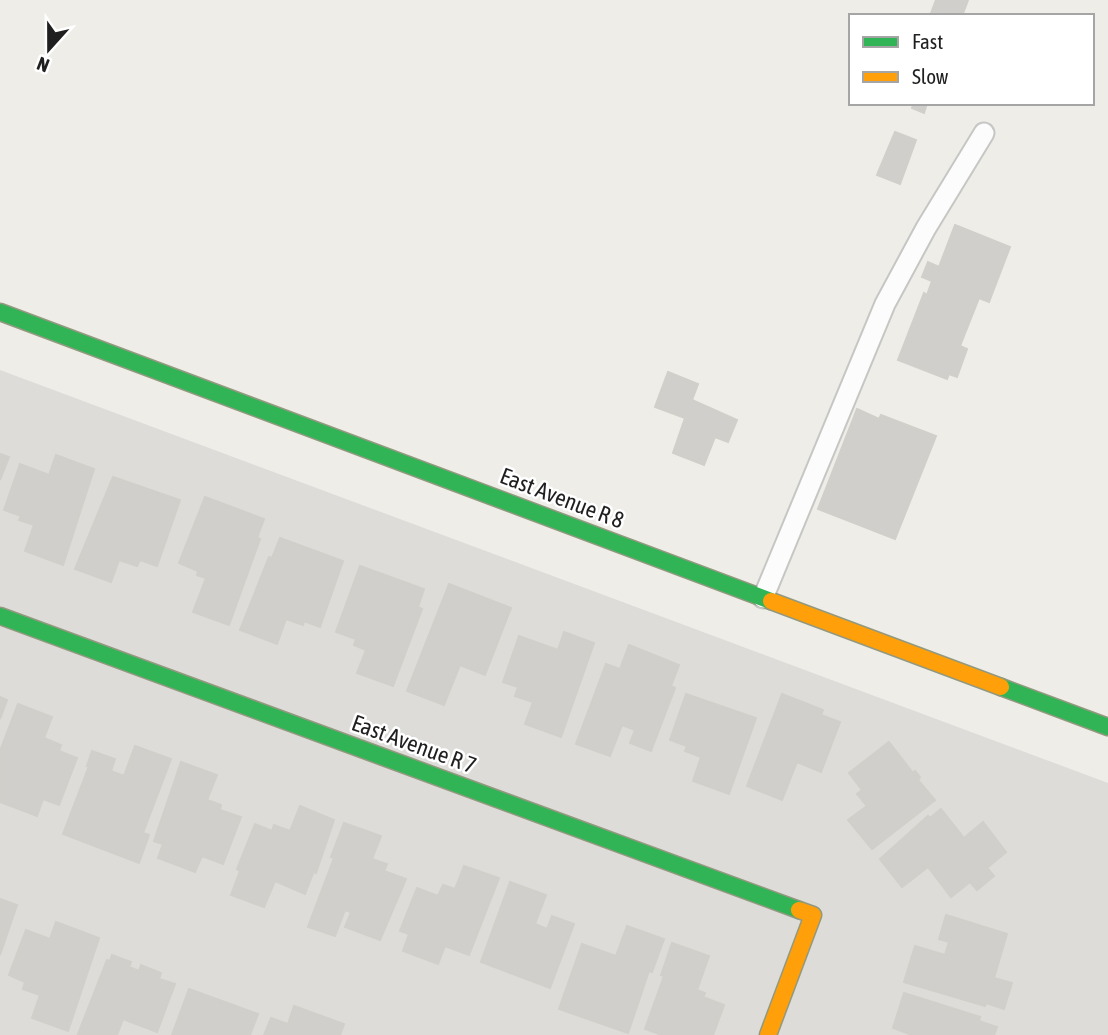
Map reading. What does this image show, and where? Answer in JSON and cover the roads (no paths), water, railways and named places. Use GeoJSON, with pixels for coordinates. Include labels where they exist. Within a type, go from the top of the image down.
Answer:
{"type":"FeatureCollection","features":[{"type":"Feature","properties":{"kind":"street","name":"East Avenue R 8"},"geometry":{"type":"LineString","coordinates":[[0,312],[1108,727]]}},
{"type":"Feature","properties":{"kind":"street","name":"East Avenue R 7"},"geometry":{"type":"LineString","coordinates":[[0,616],[813,915],[768,1035]]}},
{"type":"Feature","properties":{"kind":"lane"},"geometry":{"type":"LineString","coordinates":[[763,598],[885,304],[926,228],[984,133]]}}]}
